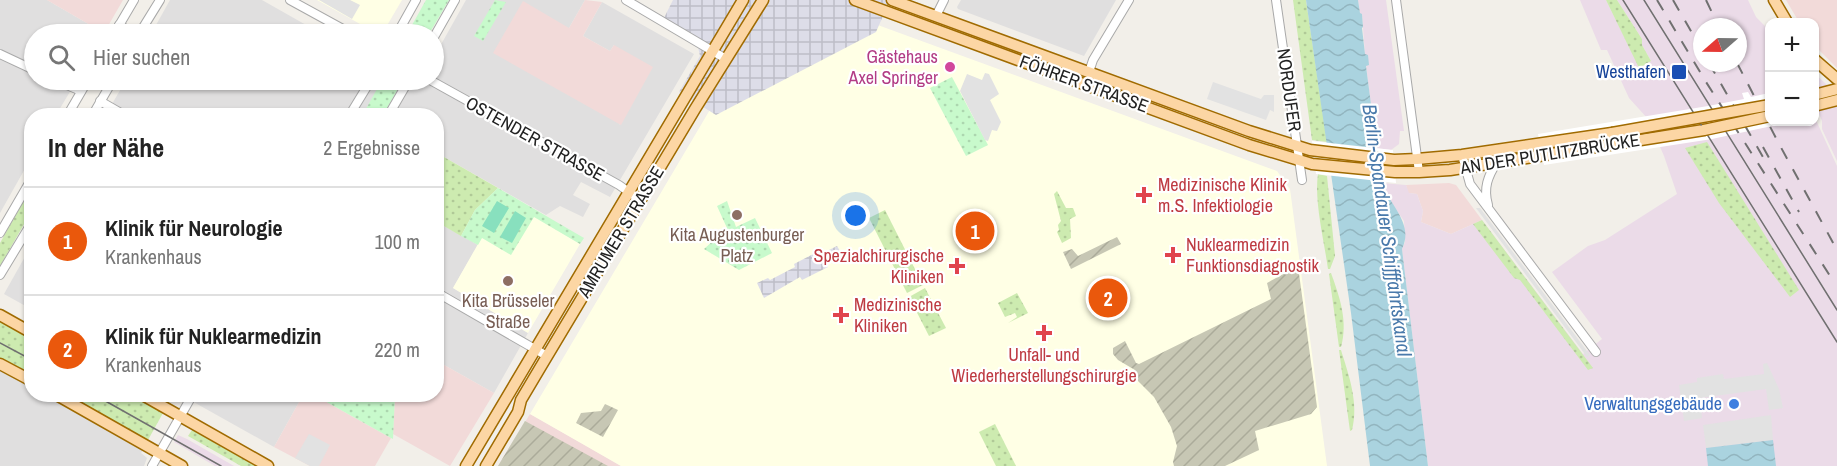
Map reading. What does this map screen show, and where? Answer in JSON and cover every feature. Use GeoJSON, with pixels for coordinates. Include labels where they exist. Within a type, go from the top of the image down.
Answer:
{"type":"FeatureCollection","features":[{"type":"Feature","properties":{"kind":"main road","name":"AMRUMER STRASSE"},"geometry":{"type":"LineString","coordinates":[[466,466],[743,0]]}},
{"type":"Feature","properties":{"kind":"main road","name":"AMRUMER STRASSE"},"geometry":{"type":"LineString","coordinates":[[486,466],[547,356],[762,0]]}},
{"type":"Feature","properties":{"kind":"main road","name":"FÖHRER STRASSE"},"geometry":{"type":"LineString","coordinates":[[855,0],[1249,145],[1314,164],[1395,172]]}},
{"type":"Feature","properties":{"kind":"main road","name":"FÖHRER STRASSE"},"geometry":{"type":"LineString","coordinates":[[892,0],[1249,131],[1313,151],[1394,160]]}},
{"type":"Feature","properties":{"kind":"main road"},"geometry":{"type":"LineString","coordinates":[[1774,0],[1785,18]]}},
{"type":"Feature","properties":{"kind":"main road"},"geometry":{"type":"LineString","coordinates":[[1819,63],[1837,79]]}},
{"type":"Feature","properties":{"kind":"main road"},"geometry":{"type":"LineString","coordinates":[[1819,94],[1837,89]]}},
{"type":"Feature","properties":{"kind":"main road"},"geometry":{"type":"LineString","coordinates":[[1819,105],[1837,100]]}},
{"type":"Feature","properties":{"kind":"main road","name":"AN DER PUTLITZBRÜCKE"},"geometry":{"type":"LineString","coordinates":[[1395,172],[1464,168],[1497,162],[1541,149],[1765,106]]}},
{"type":"Feature","properties":{"kind":"main road","name":"AN DER PUTLITZBRÜCKE"},"geometry":{"type":"LineString","coordinates":[[1394,160],[1541,149],[1704,130],[1765,117]]}},
{"type":"Feature","properties":{"kind":"main road"},"geometry":{"type":"LineString","coordinates":[[0,315],[24,328]]}},
{"type":"Feature","properties":{"kind":"main road"},"geometry":{"type":"LineString","coordinates":[[0,364],[24,377]]}},
{"type":"Feature","properties":{"kind":"main road"},"geometry":{"type":"LineString","coordinates":[[69,402],[182,466]]}},
{"type":"Feature","properties":{"kind":"main road"},"geometry":{"type":"LineString","coordinates":[[155,402],[268,466]]}},
{"type":"Feature","properties":{"kind":"street"},"geometry":{"type":"LineString","coordinates":[[120,24],[134,0]]}},
{"type":"Feature","properties":{"kind":"street"},"geometry":{"type":"LineString","coordinates":[[145,24],[160,0]]}},
{"type":"Feature","properties":{"kind":"street"},"geometry":{"type":"LineString","coordinates":[[290,0],[334,24]]}},
{"type":"Feature","properties":{"kind":"street"},"geometry":{"type":"LineString","coordinates":[[403,24],[416,0]]}},
{"type":"Feature","properties":{"kind":"street"},"geometry":{"type":"LineString","coordinates":[[441,24],[455,0]]}},
{"type":"Feature","properties":{"kind":"street"},"geometry":{"type":"LineString","coordinates":[[626,0],[726,59]]}},
{"type":"Feature","properties":{"kind":"street"},"geometry":{"type":"LineString","coordinates":[[936,16],[944,0]]}},
{"type":"Feature","properties":{"kind":"street"},"geometry":{"type":"LineString","coordinates":[[1089,72],[1093,60],[1129,0]]}},
{"type":"Feature","properties":{"kind":"street","name":"NORDUFER"},"geometry":{"type":"LineString","coordinates":[[1276,0],[1302,180]]}},
{"type":"Feature","properties":{"kind":"street"},"geometry":{"type":"LineString","coordinates":[[1396,0],[1419,172]]}},
{"type":"Feature","properties":{"kind":"street"},"geometry":{"type":"LineString","coordinates":[[0,54],[24,65]]}},
{"type":"Feature","properties":{"kind":"street","name":"OSTENDER STRASSE"},"geometry":{"type":"LineString","coordinates":[[444,88],[640,200]]}},
{"type":"Feature","properties":{"kind":"street"},"geometry":{"type":"LineString","coordinates":[[96,108],[107,90]]}},
{"type":"Feature","properties":{"kind":"street"},"geometry":{"type":"LineString","coordinates":[[354,108],[365,90]]}},
{"type":"Feature","properties":{"kind":"street"},"geometry":{"type":"LineString","coordinates":[[393,108],[403,90]]}},
{"type":"Feature","properties":{"kind":"street"},"geometry":{"type":"LineString","coordinates":[[71,108],[81,91]]}},
{"type":"Feature","properties":{"kind":"street"},"geometry":{"type":"LineString","coordinates":[[100,101],[112,108]]}},
{"type":"Feature","properties":{"kind":"street"},"geometry":{"type":"LineString","coordinates":[[1462,155],[1470,184],[1596,352]]}},
{"type":"Feature","properties":{"kind":"street"},"geometry":{"type":"LineString","coordinates":[[1490,211],[1486,188],[1489,176],[1497,162]]}},
{"type":"Feature","properties":{"kind":"street"},"geometry":{"type":"LineString","coordinates":[[0,233],[24,192]]}},
{"type":"Feature","properties":{"kind":"street"},"geometry":{"type":"LineString","coordinates":[[0,274],[24,235]]}},
{"type":"Feature","properties":{"kind":"street"},"geometry":{"type":"LineString","coordinates":[[444,297],[547,356]]}},
{"type":"Feature","properties":{"kind":"street"},"geometry":{"type":"LineString","coordinates":[[152,466],[188,402]]}},
{"type":"Feature","properties":{"kind":"shaded area"},"geometry":{"type":"Polygon","coordinates":[[[0,0],[47,0],[88,24],[24,24],[24,90],[71,90],[60,108],[24,108],[24,170],[0,213],[0,0]]]}},
{"type":"Feature","properties":{"kind":"shaded area"},"geometry":{"type":"Polygon","coordinates":[[[47,0],[123,0],[109,24],[88,24],[47,0]]]}},
{"type":"Feature","properties":{"kind":"shaded area"},"geometry":{"type":"Polygon","coordinates":[[[170,0],[262,0],[304,24],[157,24],[170,0]]]}},
{"type":"Feature","properties":{"kind":"shaded area"},"geometry":{"type":"Polygon","coordinates":[[[317,0],[402,0],[388,24],[360,24],[317,0]]]}},
{"type":"Feature","properties":{"kind":"shaded area"},"geometry":{"type":"Polygon","coordinates":[[[319,0],[350,0],[360,5],[352,19],[319,0]]]}},
{"type":"Feature","properties":{"kind":"shaded area"},"geometry":{"type":"Polygon","coordinates":[[[466,0],[585,0],[569,28],[620,125],[614,45],[610,51],[583,36],[602,2],[694,54],[610,197],[581,182],[573,195],[590,204],[583,217],[560,206],[546,215],[444,157],[444,108],[110,108],[120,90],[444,90],[444,39],[466,0]]]}},
{"type":"Feature","properties":{"kind":"shaded area"},"geometry":{"type":"Polygon","coordinates":[[[585,0],[602,2],[583,36],[610,51],[614,45],[653,67],[621,125],[493,53],[523,1],[569,28],[585,0]]]}},
{"type":"Feature","properties":{"kind":"shaded area"},"geometry":{"type":"Polygon","coordinates":[[[673,0],[890,0],[876,32],[716,115],[679,92],[700,56],[696,38],[663,20],[673,0]]]}},
{"type":"Feature","properties":{"kind":"shaded area"},"geometry":{"type":"Polygon","coordinates":[[[961,0],[1116,0],[1084,56],[958,9],[961,0]]]}},
{"type":"Feature","properties":{"kind":"shaded area"},"geometry":{"type":"Polygon","coordinates":[[[1358,0],[1386,0],[1404,131],[1400,131],[1399,144],[1391,150],[1376,148],[1366,65],[1368,55],[1365,55],[1362,14],[1360,14],[1358,0]]]}},
{"type":"Feature","properties":{"kind":"shaded area"},"geometry":{"type":"Polygon","coordinates":[[[1580,0],[1606,0],[1640,68],[1651,61],[1642,45],[1642,39],[1617,0],[1748,0],[1756,17],[1765,26],[1765,126],[1819,126],[1837,166],[1837,466],[1428,466],[1402,249],[1405,242],[1404,221],[1387,196],[1382,183],[1406,185],[1409,193],[1417,194],[1423,211],[1421,222],[1451,234],[1482,220],[1583,354],[1602,339],[1552,272],[1588,246],[1605,240],[1677,194],[1648,119],[1629,98],[1607,50],[1601,50],[1580,0]]]}},
{"type":"Feature","properties":{"kind":"shaded area"},"geometry":{"type":"Polygon","coordinates":[[[1786,0],[1837,0],[1837,68],[1819,50],[1819,18],[1797,18],[1786,0]]]}},
{"type":"Feature","properties":{"kind":"shaded area"},"geometry":{"type":"Polygon","coordinates":[[[875,24],[1277,171],[1290,189],[1327,466],[621,466],[530,414],[711,108],[875,24]]]}},
{"type":"Feature","properties":{"kind":"shaded area"},"geometry":{"type":"Polygon","coordinates":[[[985,73],[989,74],[999,94],[990,100],[1001,122],[997,131],[992,130],[988,141],[985,140],[960,91],[967,74],[982,80],[985,73]]]}},
{"type":"Feature","properties":{"kind":"shaded area"},"geometry":{"type":"Polygon","coordinates":[[[1819,78],[1837,94],[1837,161],[1822,129],[1819,114],[1819,78]]]}},
{"type":"Feature","properties":{"kind":"shaded area"},"geometry":{"type":"Polygon","coordinates":[[[1213,82],[1261,99],[1264,95],[1274,95],[1274,112],[1270,110],[1266,120],[1207,99],[1213,82]]]}},
{"type":"Feature","properties":{"kind":"shaded area"},"geometry":{"type":"Polygon","coordinates":[[[1449,183],[1456,185],[1482,220],[1451,234],[1421,222],[1423,211],[1417,194],[1408,193],[1406,185],[1449,183]]]}},
{"type":"Feature","properties":{"kind":"shaded area"},"geometry":{"type":"Polygon","coordinates":[[[1476,208],[1480,208],[1590,355],[1587,357],[1476,208]]]}},
{"type":"Feature","properties":{"kind":"shaded area","name":"Kita Brüsseler Straße"},"geometry":{"type":"Polygon","coordinates":[[[534,216],[580,244],[528,333],[453,288],[482,237],[534,216]]]}},
{"type":"Feature","properties":{"kind":"shaded area"},"geometry":{"type":"Polygon","coordinates":[[[444,226],[478,245],[453,288],[528,333],[494,393],[444,365],[444,226]]]}},
{"type":"Feature","properties":{"kind":"shaded area"},"geometry":{"type":"Polygon","coordinates":[[[1117,237],[1121,244],[1071,269],[1063,252],[1072,249],[1078,256],[1117,237]]]}},
{"type":"Feature","properties":{"kind":"shaded area"},"geometry":{"type":"Polygon","coordinates":[[[837,246],[843,256],[828,264],[828,267],[802,280],[800,277],[764,298],[757,283],[768,278],[770,280],[819,251],[821,254],[837,246]]]}},
{"type":"Feature","properties":{"kind":"shaded area"},"geometry":{"type":"Polygon","coordinates":[[[24,258],[24,305],[4,294],[24,258]]]}},
{"type":"Feature","properties":{"kind":"shaded area"},"geometry":{"type":"Polygon","coordinates":[[[1298,266],[1317,407],[1311,414],[1255,431],[1259,450],[1225,466],[1174,466],[1177,446],[1171,427],[1154,397],[1132,375],[1135,370],[1118,360],[1113,354],[1113,348],[1125,341],[1136,363],[1139,364],[1271,299],[1267,283],[1298,266]]]}},
{"type":"Feature","properties":{"kind":"shaded area"},"geometry":{"type":"Polygon","coordinates":[[[1767,363],[1779,389],[1783,408],[1769,410],[1766,389],[1700,398],[1702,418],[1684,421],[1679,385],[1697,382],[1697,378],[1723,374],[1724,379],[1764,374],[1763,364],[1767,363]]]}},
{"type":"Feature","properties":{"kind":"shaded area"},"geometry":{"type":"Polygon","coordinates":[[[444,365],[494,393],[450,466],[393,434],[395,402],[444,402],[444,365]]]}},
{"type":"Feature","properties":{"kind":"shaded area"},"geometry":{"type":"Polygon","coordinates":[[[0,370],[24,384],[24,402],[57,402],[143,450],[141,453],[147,458],[144,466],[0,466],[0,370]]]}},
{"type":"Feature","properties":{"kind":"shaded area"},"geometry":{"type":"Polygon","coordinates":[[[194,402],[299,402],[274,447],[194,402]]]}},
{"type":"Feature","properties":{"kind":"shaded area"},"geometry":{"type":"Polygon","coordinates":[[[299,402],[327,402],[391,438],[375,466],[310,466],[274,447],[299,402]]]}},
{"type":"Feature","properties":{"kind":"shaded area"},"geometry":{"type":"Polygon","coordinates":[[[605,404],[618,410],[603,437],[576,423],[581,413],[601,411],[605,404]]]}},
{"type":"Feature","properties":{"kind":"shaded area"},"geometry":{"type":"Polygon","coordinates":[[[530,414],[583,444],[621,466],[498,466],[530,414]]]}},
{"type":"Feature","properties":{"kind":"shaded area"},"geometry":{"type":"Polygon","coordinates":[[[1771,415],[1773,440],[1706,448],[1703,425],[1771,415]]]}},
{"type":"Feature","properties":{"kind":"shaded area"},"geometry":{"type":"Polygon","coordinates":[[[525,421],[608,466],[498,466],[525,421]]]}},
{"type":"Feature","properties":{"kind":"shaded area"},"geometry":{"type":"Polygon","coordinates":[[[309,434],[330,445],[319,466],[310,466],[295,458],[309,434]]]}},
{"type":"Feature","properties":{"kind":"shaded area"},"geometry":{"type":"Polygon","coordinates":[[[178,435],[234,466],[215,466],[174,442],[178,435]]]}},
{"type":"Feature","properties":{"kind":"green space"},"geometry":{"type":"Polygon","coordinates":[[[426,0],[449,0],[435,24],[413,24],[426,0]]]}},
{"type":"Feature","properties":{"kind":"green space"},"geometry":{"type":"Polygon","coordinates":[[[495,0],[506,2],[483,41],[474,36],[495,0]]]}},
{"type":"Feature","properties":{"kind":"green space"},"geometry":{"type":"Polygon","coordinates":[[[1293,0],[1306,0],[1327,142],[1312,140],[1293,0]]]}},
{"type":"Feature","properties":{"kind":"green space"},"geometry":{"type":"Polygon","coordinates":[[[1606,0],[1617,0],[1642,39],[1642,45],[1651,61],[1639,68],[1606,0]]]}},
{"type":"Feature","properties":{"kind":"green space"},"geometry":{"type":"Polygon","coordinates":[[[952,77],[988,145],[966,156],[930,88],[952,77]]]}},
{"type":"Feature","properties":{"kind":"green space"},"geometry":{"type":"Polygon","coordinates":[[[376,90],[397,90],[387,108],[366,108],[376,90]]]}},
{"type":"Feature","properties":{"kind":"green space"},"geometry":{"type":"Polygon","coordinates":[[[1707,142],[1799,290],[1790,297],[1719,203],[1685,148],[1707,142]]]}},
{"type":"Feature","properties":{"kind":"green space"},"geometry":{"type":"Polygon","coordinates":[[[444,157],[498,188],[475,210],[461,236],[444,226],[444,157]]]}},
{"type":"Feature","properties":{"kind":"green space"},"geometry":{"type":"Polygon","coordinates":[[[1318,174],[1327,176],[1335,256],[1330,269],[1328,269],[1318,208],[1318,174]]]}},
{"type":"Feature","properties":{"kind":"green space"},"geometry":{"type":"Polygon","coordinates":[[[498,188],[584,238],[580,244],[534,217],[511,255],[482,238],[478,245],[461,236],[475,210],[498,188]]]}},
{"type":"Feature","properties":{"kind":"green space"},"geometry":{"type":"Polygon","coordinates":[[[1057,191],[1066,208],[1073,208],[1076,216],[1070,219],[1071,238],[1062,243],[1057,232],[1061,221],[1054,194],[1057,191]]]}},
{"type":"Feature","properties":{"kind":"green space"},"geometry":{"type":"Polygon","coordinates":[[[24,200],[24,224],[0,266],[0,243],[24,200]]]}},
{"type":"Feature","properties":{"kind":"green space"},"geometry":{"type":"Polygon","coordinates":[[[497,201],[509,208],[494,233],[482,226],[497,201]]]}},
{"type":"Feature","properties":{"kind":"green space"},"geometry":{"type":"Polygon","coordinates":[[[727,201],[736,227],[755,218],[772,253],[739,270],[704,249],[727,228],[717,206],[727,201]]]}},
{"type":"Feature","properties":{"kind":"green space"},"geometry":{"type":"Polygon","coordinates":[[[885,210],[923,285],[907,293],[869,218],[885,210]]]}},
{"type":"Feature","properties":{"kind":"green space"},"geometry":{"type":"Polygon","coordinates":[[[515,211],[526,218],[512,243],[500,237],[515,211]]]}},
{"type":"Feature","properties":{"kind":"green space"},"geometry":{"type":"Polygon","coordinates":[[[1482,220],[1593,368],[1588,370],[1520,280],[1514,278],[1473,224],[1482,220]]]}},
{"type":"Feature","properties":{"kind":"green space"},"geometry":{"type":"Polygon","coordinates":[[[1331,273],[1343,319],[1341,347],[1339,347],[1329,274],[1331,273]]]}},
{"type":"Feature","properties":{"kind":"green space"},"geometry":{"type":"Polygon","coordinates":[[[925,288],[946,328],[929,336],[909,297],[925,288]]]}},
{"type":"Feature","properties":{"kind":"green space"},"geometry":{"type":"Polygon","coordinates":[[[1017,293],[1028,313],[1008,323],[1017,317],[1015,313],[1005,317],[998,303],[1017,293]]]}},
{"type":"Feature","properties":{"kind":"green space"},"geometry":{"type":"Polygon","coordinates":[[[0,321],[24,335],[24,372],[0,358],[0,321]]]}},
{"type":"Feature","properties":{"kind":"green space"},"geometry":{"type":"Polygon","coordinates":[[[1339,350],[1341,350],[1347,370],[1354,400],[1354,420],[1350,431],[1339,350]]]}},
{"type":"Feature","properties":{"kind":"green space"},"geometry":{"type":"Polygon","coordinates":[[[78,402],[143,402],[163,413],[148,440],[78,402]]]}},
{"type":"Feature","properties":{"kind":"green space"},"geometry":{"type":"Polygon","coordinates":[[[327,402],[395,402],[393,439],[327,402]]]}},
{"type":"Feature","properties":{"kind":"green space"},"geometry":{"type":"Polygon","coordinates":[[[995,424],[1016,466],[996,466],[979,432],[995,424]]]}},
{"type":"Feature","properties":{"kind":"green space"},"geometry":{"type":"Polygon","coordinates":[[[192,430],[257,466],[241,466],[188,436],[192,430]]]}},
{"type":"Feature","properties":{"kind":"water","name":"Berlin-Spandauer Schifffahrtskanal"},"geometry":{"type":"Polygon","coordinates":[[[1306,0],[1358,0],[1362,14],[1365,54],[1368,55],[1369,65],[1366,66],[1380,173],[1383,185],[1400,216],[1405,232],[1402,249],[1428,466],[1370,466],[1351,313],[1306,0]]]}},
{"type":"Feature","properties":{"kind":"water"},"geometry":{"type":"Polygon","coordinates":[[[1773,440],[1776,466],[1708,466],[1706,448],[1773,440]]]}},
{"type":"Feature","properties":{"kind":"pier"},"geometry":{"type":"Polygon","coordinates":[[[1748,92],[1751,97],[1765,94],[1765,126],[1772,126],[1712,139],[1544,165],[1538,134],[1744,99],[1742,93],[1748,92]]]}},
{"type":"Feature","properties":{"kind":"pier"},"geometry":{"type":"Polygon","coordinates":[[[1312,141],[1393,150],[1396,183],[1316,174],[1312,141]]]}},
{"type":"Feature","properties":{"kind":"tram line"},"geometry":{"type":"LineString","coordinates":[[1623,0],[1837,342]]}},
{"type":"Feature","properties":{"kind":"tram line"},"geometry":{"type":"LineString","coordinates":[[1644,0],[1837,310]]}},
{"type":"Feature","properties":{"kind":"tram line"},"geometry":{"type":"LineString","coordinates":[[0,343],[24,356]]}},
{"type":"Feature","properties":{"kind":"tram line"},"geometry":{"type":"LineString","coordinates":[[107,402],[221,466]]}},
{"type":"Feature","properties":{"kind":"railway"},"geometry":{"type":"LineString","coordinates":[[1657,0],[1706,82],[1832,279]]}},
{"type":"Feature","properties":{"kind":"railway"},"geometry":{"type":"LineString","coordinates":[[1673,0],[1693,34]]}},
{"type":"Feature","properties":{"kind":"railway"},"geometry":{"type":"LineString","coordinates":[[1706,0],[1715,18]]}},
{"type":"Feature","properties":{"kind":"railway"},"geometry":{"type":"LineString","coordinates":[[1714,72],[1763,157]]}},
{"type":"Feature","properties":{"kind":"railway"},"geometry":{"type":"LineString","coordinates":[[1742,72],[1837,250]]}},
{"type":"Feature","properties":{"kind":"railway"},"geometry":{"type":"LineString","coordinates":[[1763,147],[1799,212]]}},
{"type":"Feature","properties":{"kind":"place","name":"Gästehaus Axel Springer"},"geometry":{"type":"Point","coordinates":[950,67]}},
{"type":"Feature","properties":{"kind":"place","name":"Westhafen"},"geometry":{"type":"Point","coordinates":[1679,72]}},
{"type":"Feature","properties":{"kind":"place","name":"Medizinische Klinik m.S. Infektiologie"},"geometry":{"type":"Point","coordinates":[1144,195]}},
{"type":"Feature","properties":{"kind":"place","name":"Kita Augustenburger Platz"},"geometry":{"type":"Point","coordinates":[737,215]}},
{"type":"Feature","properties":{"kind":"place","name":"Klinik für Neurologie"},"geometry":{"type":"Point","coordinates":[975,231]}},
{"type":"Feature","properties":{"kind":"place","name":"Nuklearmedizin Funktionsdiagnostik"},"geometry":{"type":"Point","coordinates":[1173,255]}},
{"type":"Feature","properties":{"kind":"place","name":"Spezialchirurgische Kliniken"},"geometry":{"type":"Point","coordinates":[957,266]}},
{"type":"Feature","properties":{"kind":"place","name":"Kita Brüsseler Straße"},"geometry":{"type":"Point","coordinates":[508,281]}},
{"type":"Feature","properties":{"kind":"place","name":"Klinik für Nuklearmedizin"},"geometry":{"type":"Point","coordinates":[1108,298]}},
{"type":"Feature","properties":{"kind":"place","name":"Medizinische Kliniken"},"geometry":{"type":"Point","coordinates":[841,315]}},
{"type":"Feature","properties":{"kind":"place","name":"Unfall- und Wiederherstellungschirurgie"},"geometry":{"type":"Point","coordinates":[1044,333]}},
{"type":"Feature","properties":{"kind":"place","name":"Verwaltungsgebäude"},"geometry":{"type":"Point","coordinates":[1734,404]}}]}
